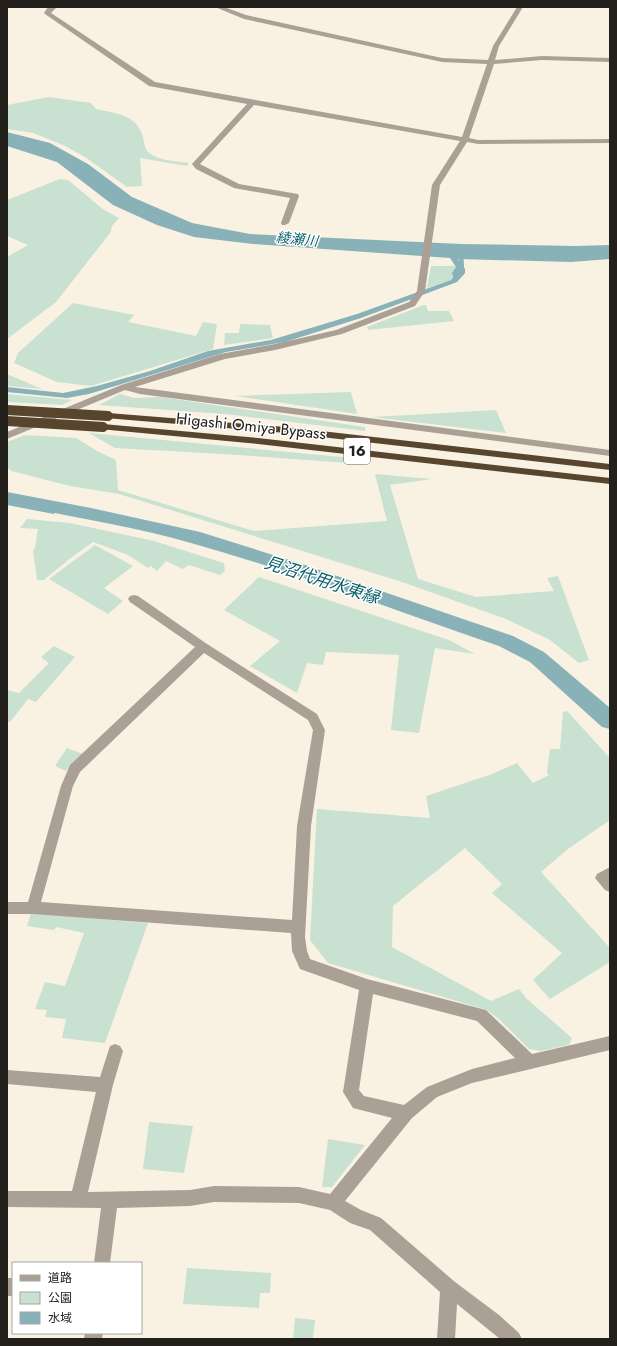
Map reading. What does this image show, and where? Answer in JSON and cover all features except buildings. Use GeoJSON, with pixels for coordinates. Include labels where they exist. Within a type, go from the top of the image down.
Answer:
{"type":"FeatureCollection","features":[{"type":"Feature","properties":{"kind":"highway","name":"Higashi Omiya Bypass"},"geometry":{"type":"LineString","coordinates":[[7,410],[108,416],[286,430],[610,467]]}},
{"type":"Feature","properties":{"kind":"highway","name":"Higashi Omiya Bypass"},"geometry":{"type":"LineString","coordinates":[[7,422],[103,428],[314,447],[610,481]]}},
{"type":"Feature","properties":{"kind":"street"},"geometry":{"type":"LineString","coordinates":[[54,7],[51,8],[48,13],[152,84],[478,142],[610,140]]}},
{"type":"Feature","properties":{"kind":"street"},"geometry":{"type":"LineString","coordinates":[[218,7],[244,17],[442,60],[491,62],[542,58],[610,60]]}},
{"type":"Feature","properties":{"kind":"street"},"geometry":{"type":"LineString","coordinates":[[7,436],[124,387],[223,356],[275,347],[339,332],[412,304],[421,288],[436,185],[465,140],[496,46],[520,7]]}},
{"type":"Feature","properties":{"kind":"street"},"geometry":{"type":"LineString","coordinates":[[252,103],[196,164],[199,167],[237,186],[295,196],[285,223]]}},
{"type":"Feature","properties":{"kind":"street"},"geometry":{"type":"LineString","coordinates":[[124,387],[140,391],[610,453]]}},
{"type":"Feature","properties":{"kind":"street"},"geometry":{"type":"LineString","coordinates":[[134,599],[203,647],[313,717],[319,730],[304,826],[297,942],[299,952],[305,964],[367,986],[482,1015],[529,1062]]}},
{"type":"Feature","properties":{"kind":"street"},"geometry":{"type":"LineString","coordinates":[[33,908],[66,786],[75,769],[203,647]]}},
{"type":"Feature","properties":{"kind":"street"},"geometry":{"type":"LineString","coordinates":[[610,873],[602,878],[610,886]]}},
{"type":"Feature","properties":{"kind":"street"},"geometry":{"type":"LineString","coordinates":[[7,908],[33,908],[299,927]]}},
{"type":"Feature","properties":{"kind":"street"},"geometry":{"type":"LineString","coordinates":[[367,986],[351,1092],[360,1103],[406,1113]]}},
{"type":"Feature","properties":{"kind":"street"},"geometry":{"type":"LineString","coordinates":[[333,1203],[406,1113],[432,1092],[472,1076],[610,1043]]}},
{"type":"Feature","properties":{"kind":"street"},"geometry":{"type":"LineString","coordinates":[[78,1199],[105,1085],[115,1051]]}},
{"type":"Feature","properties":{"kind":"street"},"geometry":{"type":"LineString","coordinates":[[7,1077],[105,1085]]}},
{"type":"Feature","properties":{"kind":"street"},"geometry":{"type":"LineString","coordinates":[[7,1199],[110,1200],[190,1198],[214,1194],[299,1195],[333,1203],[356,1217],[376,1224],[449,1288],[493,1321],[513,1339]]}},
{"type":"Feature","properties":{"kind":"street"},"geometry":{"type":"LineString","coordinates":[[102,1262],[110,1200]]}},
{"type":"Feature","properties":{"kind":"street"},"geometry":{"type":"LineString","coordinates":[[446,1339],[449,1288]]}},
{"type":"Feature","properties":{"kind":"green space"},"geometry":{"type":"Polygon","coordinates":[[[49,97],[91,103],[96,109],[116,113],[129,118],[139,127],[146,148],[152,155],[162,159],[189,163],[187,166],[140,158],[142,186],[127,187],[85,157],[63,145],[33,133],[7,129],[7,105],[49,97]]]}},
{"type":"Feature","properties":{"kind":"green space"},"geometry":{"type":"Polygon","coordinates":[[[60,179],[68,180],[104,210],[119,218],[112,226],[110,233],[56,302],[7,339],[7,257],[28,245],[7,236],[7,200],[60,179]]]}},
{"type":"Feature","properties":{"kind":"green space"},"geometry":{"type":"Polygon","coordinates":[[[431,266],[456,266],[451,280],[427,288],[431,266]]]}},
{"type":"Feature","properties":{"kind":"green space"},"geometry":{"type":"Polygon","coordinates":[[[73,303],[134,315],[128,322],[196,336],[203,322],[217,324],[213,349],[91,386],[57,382],[14,363],[18,353],[73,303]]]}},
{"type":"Feature","properties":{"kind":"green space"},"geometry":{"type":"Polygon","coordinates":[[[426,305],[428,311],[449,311],[454,321],[368,330],[367,327],[426,305]]]}},
{"type":"Feature","properties":{"kind":"green space"},"geometry":{"type":"Polygon","coordinates":[[[240,324],[270,325],[273,338],[224,345],[225,333],[239,333],[240,324]]]}},
{"type":"Feature","properties":{"kind":"green space"},"geometry":{"type":"Polygon","coordinates":[[[7,374],[42,389],[7,386],[7,374]]]}},
{"type":"Feature","properties":{"kind":"green space"},"geometry":{"type":"Polygon","coordinates":[[[351,392],[357,414],[235,396],[351,392]]]}},
{"type":"Feature","properties":{"kind":"green space"},"geometry":{"type":"Polygon","coordinates":[[[7,394],[72,400],[62,405],[7,402],[7,394]]]}},
{"type":"Feature","properties":{"kind":"green space"},"geometry":{"type":"Polygon","coordinates":[[[120,394],[134,398],[160,397],[365,427],[365,431],[225,414],[99,405],[120,394]]]}},
{"type":"Feature","properties":{"kind":"green space"},"geometry":{"type":"Polygon","coordinates":[[[496,410],[506,433],[372,417],[496,410]]]}},
{"type":"Feature","properties":{"kind":"green space"},"geometry":{"type":"Polygon","coordinates":[[[89,433],[363,459],[362,464],[115,448],[89,433]]]}},
{"type":"Feature","properties":{"kind":"green space"},"geometry":{"type":"Polygon","coordinates":[[[25,435],[76,438],[116,460],[118,490],[254,531],[387,521],[375,474],[432,479],[390,485],[418,579],[476,597],[554,591],[547,578],[558,576],[589,660],[579,663],[550,640],[506,619],[402,582],[119,494],[70,486],[11,471],[7,467],[7,442],[25,435]]]}},
{"type":"Feature","properties":{"kind":"green space"},"geometry":{"type":"Polygon","coordinates":[[[27,519],[70,523],[154,541],[224,563],[225,571],[220,575],[189,565],[183,569],[166,561],[157,571],[151,566],[148,568],[128,555],[93,542],[44,580],[37,580],[33,551],[35,548],[38,529],[20,528],[27,519]]]}},
{"type":"Feature","properties":{"kind":"green space"},"geometry":{"type":"Polygon","coordinates":[[[95,545],[133,566],[104,588],[123,601],[108,614],[49,579],[95,545]]]}},
{"type":"Feature","properties":{"kind":"green space"},"geometry":{"type":"Polygon","coordinates":[[[259,577],[449,640],[475,654],[435,648],[419,733],[391,730],[399,655],[326,652],[323,665],[307,663],[297,693],[250,666],[280,641],[224,610],[259,577]]]}},
{"type":"Feature","properties":{"kind":"green space"},"geometry":{"type":"Polygon","coordinates":[[[54,646],[75,657],[36,702],[28,699],[10,722],[7,722],[7,690],[19,693],[49,663],[41,657],[54,646]]]}},
{"type":"Feature","properties":{"kind":"green space"},"geometry":{"type":"Polygon","coordinates":[[[567,711],[610,758],[610,820],[568,849],[541,872],[610,948],[610,962],[550,999],[533,980],[562,953],[492,893],[502,884],[465,848],[393,906],[392,947],[491,1001],[519,989],[527,999],[572,1038],[569,1045],[540,1051],[529,1049],[500,1020],[487,1010],[328,963],[310,940],[317,809],[430,818],[426,796],[492,774],[517,763],[533,783],[549,775],[547,772],[550,749],[560,749],[563,712],[567,711]]]}},
{"type":"Feature","properties":{"kind":"green space"},"geometry":{"type":"Polygon","coordinates":[[[67,748],[83,754],[74,761],[66,771],[55,766],[67,748]]]}},
{"type":"Feature","properties":{"kind":"green space"},"geometry":{"type":"Polygon","coordinates":[[[31,913],[148,923],[105,1043],[62,1038],[66,1019],[45,1017],[47,1010],[35,1009],[45,982],[65,986],[84,933],[56,927],[54,930],[27,926],[31,913]]]}},
{"type":"Feature","properties":{"kind":"green space"},"geometry":{"type":"Polygon","coordinates":[[[149,1122],[193,1126],[184,1173],[143,1169],[149,1122]]]}},
{"type":"Feature","properties":{"kind":"green space"},"geometry":{"type":"Polygon","coordinates":[[[328,1139],[365,1145],[332,1187],[322,1187],[328,1139]]]}},
{"type":"Feature","properties":{"kind":"green space"},"geometry":{"type":"Polygon","coordinates":[[[187,1268],[271,1273],[270,1293],[260,1293],[259,1308],[183,1304],[187,1268]]]}},
{"type":"Feature","properties":{"kind":"green space"},"geometry":{"type":"Polygon","coordinates":[[[295,1318],[315,1320],[313,1339],[293,1339],[295,1318]]]}},
{"type":"Feature","properties":{"kind":"water","name":"綾瀬川"},"geometry":{"type":"Polygon","coordinates":[[[7,132],[50,143],[88,164],[132,197],[192,223],[250,234],[461,244],[575,246],[610,245],[610,259],[571,262],[458,259],[465,269],[465,273],[457,282],[361,318],[285,342],[226,352],[89,394],[67,398],[7,392],[7,387],[63,393],[97,386],[150,371],[208,351],[271,340],[357,314],[451,280],[453,277],[452,273],[456,267],[450,258],[253,244],[194,237],[157,225],[113,205],[57,162],[7,146],[7,132]]]}},
{"type":"Feature","properties":{"kind":"water"},"geometry":{"type":"Polygon","coordinates":[[[7,495],[30,500],[57,503],[54,514],[7,505],[7,495]]]}},
{"type":"Feature","properties":{"kind":"waterway"},"geometry":{"type":"LineString","coordinates":[[461,251],[462,273]]}},
{"type":"Feature","properties":{"kind":"waterway","name":"見沼代用水東縁"},"geometry":{"type":"LineString","coordinates":[[7,498],[91,514],[193,537],[298,570],[506,641],[537,657],[610,721]]}}]}
